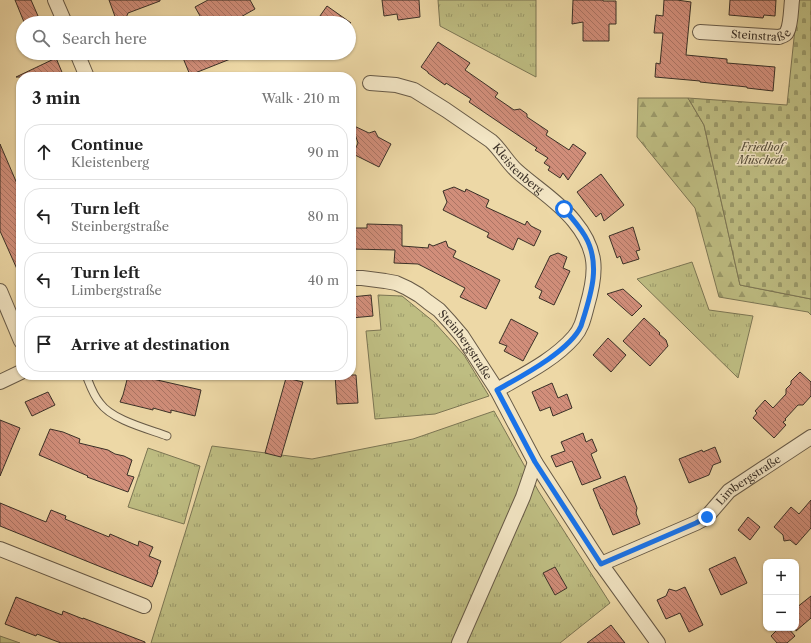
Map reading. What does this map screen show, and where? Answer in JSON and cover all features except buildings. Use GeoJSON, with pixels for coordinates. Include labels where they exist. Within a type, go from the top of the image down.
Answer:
{"type":"FeatureCollection","features":[{"type":"Feature","properties":{"kind":"street"},"geometry":{"type":"LineString","coordinates":[[55,0],[62,16]]}},
{"type":"Feature","properties":{"kind":"street"},"geometry":{"type":"LineString","coordinates":[[64,16],[65,0]]}},
{"type":"Feature","properties":{"kind":"street","name":"Steinstraße"},"geometry":{"type":"LineString","coordinates":[[700,32],[779,37],[785,35],[789,25],[792,0]]}},
{"type":"Feature","properties":{"kind":"street"},"geometry":{"type":"LineString","coordinates":[[80,60],[85,72]]}},
{"type":"Feature","properties":{"kind":"street","name":"Kleistenberg"},"geometry":{"type":"LineString","coordinates":[[370,83],[396,85],[414,90],[491,141],[518,172],[564,209],[580,228],[589,243],[594,260],[593,282],[590,297],[579,330],[566,345],[539,366],[497,390]]}},
{"type":"Feature","properties":{"kind":"street","name":"Steinbergstraße"},"geometry":{"type":"LineString","coordinates":[[356,278],[396,283],[419,295],[450,322],[462,336],[497,390],[535,462],[601,564],[658,643]]}},
{"type":"Feature","properties":{"kind":"street"},"geometry":{"type":"LineString","coordinates":[[0,291],[16,329]]}},
{"type":"Feature","properties":{"kind":"street"},"geometry":{"type":"LineString","coordinates":[[0,382],[16,374]]}},
{"type":"Feature","properties":{"kind":"street","name":"Limbergstraße"},"geometry":{"type":"LineString","coordinates":[[601,564],[702,520],[732,488],[811,437]]}},
{"type":"Feature","properties":{"kind":"street"},"geometry":{"type":"LineString","coordinates":[[459,643],[523,497],[535,462]]}},
{"type":"Feature","properties":{"kind":"street"},"geometry":{"type":"LineString","coordinates":[[0,549],[144,606]]}},
{"type":"Feature","properties":{"kind":"lane"},"geometry":{"type":"LineString","coordinates":[[88,380],[100,404],[115,417],[167,436]]}},
{"type":"Feature","properties":{"kind":"green space"},"geometry":{"type":"Polygon","coordinates":[[[438,0],[536,0],[536,77],[440,26],[438,0]]]}},
{"type":"Feature","properties":{"kind":"green space","name":"Friedhof Müschede"},"geometry":{"type":"Polygon","coordinates":[[[798,0],[811,0],[811,299],[740,285],[704,125],[688,98],[787,105],[798,0]]]}},
{"type":"Feature","properties":{"kind":"green space"},"geometry":{"type":"Polygon","coordinates":[[[638,98],[688,98],[704,125],[740,285],[811,299],[811,315],[808,312],[719,297],[695,208],[637,137],[638,98]]]}},
{"type":"Feature","properties":{"kind":"green space"},"geometry":{"type":"Polygon","coordinates":[[[692,262],[709,310],[753,316],[738,378],[637,279],[692,262]]]}},
{"type":"Feature","properties":{"kind":"green space"},"geometry":{"type":"Polygon","coordinates":[[[378,295],[402,296],[434,322],[464,355],[489,396],[435,414],[375,419],[366,331],[381,330],[378,295]]]}},
{"type":"Feature","properties":{"kind":"green space"},"geometry":{"type":"Polygon","coordinates":[[[494,411],[539,492],[610,603],[560,643],[151,643],[212,446],[312,459],[413,439],[494,411]]]}},
{"type":"Feature","properties":{"kind":"green space"},"geometry":{"type":"Polygon","coordinates":[[[148,448],[200,466],[184,524],[128,507],[148,448]]]}},
{"type":"Feature","properties":{"kind":"green space"},"geometry":{"type":"Polygon","coordinates":[[[0,636],[20,643],[0,643],[0,636]]]}},
{"type":"Feature","properties":{"kind":"route"},"geometry":{"type":"LineString","coordinates":[[564,209],[586,236],[594,260],[592,288],[581,326],[574,338],[554,355],[539,366],[497,390],[535,462],[601,564],[707,517]]}}]}
